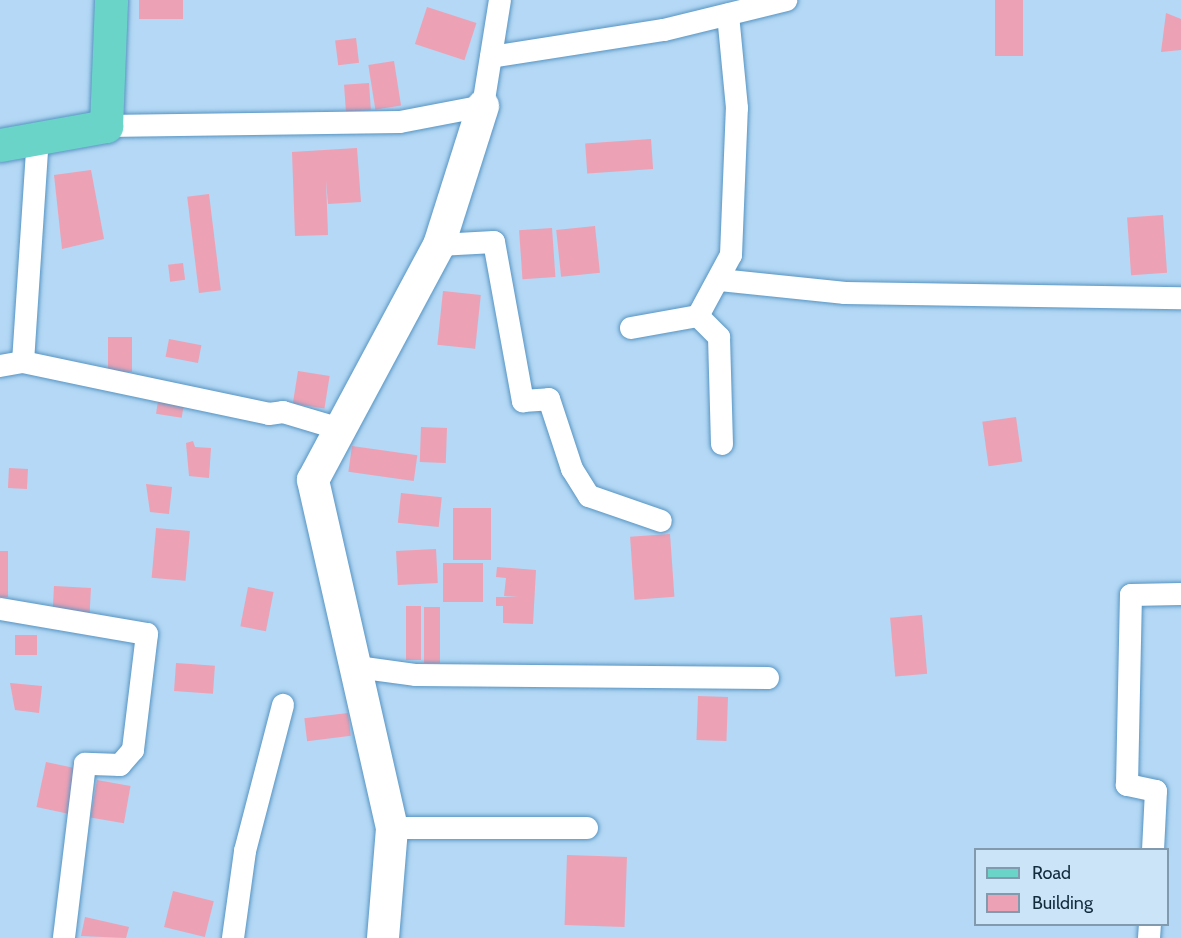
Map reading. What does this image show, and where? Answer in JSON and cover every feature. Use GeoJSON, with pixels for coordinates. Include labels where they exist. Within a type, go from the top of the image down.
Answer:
{"type":"FeatureCollection","features":[{"type":"Feature","properties":{"kind":"main road"},"geometry":{"type":"LineString","coordinates":[[0,145],[106,126],[111,0]]}},
{"type":"Feature","properties":{"kind":"street"},"geometry":{"type":"LineString","coordinates":[[383,938],[392,828],[313,480],[439,245],[483,106],[500,0]]}},
{"type":"Feature","properties":{"kind":"street"},"geometry":{"type":"LineString","coordinates":[[491,57],[728,14],[786,0]]}},
{"type":"Feature","properties":{"kind":"street"},"geometry":{"type":"LineString","coordinates":[[631,328],[698,316],[720,280],[730,255],[737,108],[728,14]]}},
{"type":"Feature","properties":{"kind":"street"},"geometry":{"type":"LineString","coordinates":[[106,126],[400,122],[483,106]]}},
{"type":"Feature","properties":{"kind":"street"},"geometry":{"type":"LineString","coordinates":[[23,362],[38,139]]}},
{"type":"Feature","properties":{"kind":"street"},"geometry":{"type":"LineString","coordinates":[[439,245],[494,242],[523,401],[549,399],[572,469],[589,496],[661,521]]}},
{"type":"Feature","properties":{"kind":"street"},"geometry":{"type":"LineString","coordinates":[[720,280],[845,293],[1181,297]]}},
{"type":"Feature","properties":{"kind":"street"},"geometry":{"type":"LineString","coordinates":[[698,316],[719,337],[722,444]]}},
{"type":"Feature","properties":{"kind":"street"},"geometry":{"type":"LineString","coordinates":[[0,366],[23,362],[269,414],[283,412],[340,429]]}},
{"type":"Feature","properties":{"kind":"street"},"geometry":{"type":"LineString","coordinates":[[1153,848],[1156,791],[1127,784],[1131,595],[1181,594]]}},
{"type":"Feature","properties":{"kind":"street"},"geometry":{"type":"LineString","coordinates":[[0,609],[147,634],[133,750],[120,765],[85,764],[64,938]]}},
{"type":"Feature","properties":{"kind":"street"},"geometry":{"type":"LineString","coordinates":[[357,667],[416,675],[768,678]]}},
{"type":"Feature","properties":{"kind":"street"},"geometry":{"type":"LineString","coordinates":[[233,938],[245,851],[283,705]]}},
{"type":"Feature","properties":{"kind":"street"},"geometry":{"type":"LineString","coordinates":[[392,828],[587,828]]}},
{"type":"Feature","properties":{"kind":"building"},"geometry":{"type":"Polygon","coordinates":[[[139,0],[183,0],[183,19],[139,19],[139,0]]]}},
{"type":"Feature","properties":{"kind":"building"},"geometry":{"type":"Polygon","coordinates":[[[995,0],[1023,0],[1023,56],[995,56],[995,0]]]}},
{"type":"Feature","properties":{"kind":"building"},"geometry":{"type":"Polygon","coordinates":[[[427,7],[476,23],[464,60],[415,44],[427,7]]]}},
{"type":"Feature","properties":{"kind":"building"},"geometry":{"type":"Polygon","coordinates":[[[1166,13],[1181,19],[1181,50],[1161,52],[1166,13]]]}},
{"type":"Feature","properties":{"kind":"building"},"geometry":{"type":"Polygon","coordinates":[[[356,38],[359,63],[338,65],[335,41],[356,38]]]}},
{"type":"Feature","properties":{"kind":"building"},"geometry":{"type":"Polygon","coordinates":[[[394,61],[401,105],[375,110],[368,65],[394,61]]]}},
{"type":"Feature","properties":{"kind":"building"},"geometry":{"type":"Polygon","coordinates":[[[369,83],[371,110],[346,112],[344,85],[369,83]]]}},
{"type":"Feature","properties":{"kind":"building"},"geometry":{"type":"Polygon","coordinates":[[[651,139],[653,169],[587,174],[585,144],[651,139]]]}},
{"type":"Feature","properties":{"kind":"building"},"geometry":{"type":"Polygon","coordinates":[[[357,148],[361,202],[328,204],[326,180],[328,235],[295,236],[292,152],[357,148]]]}},
{"type":"Feature","properties":{"kind":"building"},"geometry":{"type":"Polygon","coordinates":[[[91,170],[104,239],[62,249],[54,175],[91,170]]]}},
{"type":"Feature","properties":{"kind":"building"},"geometry":{"type":"Polygon","coordinates":[[[209,194],[221,290],[199,293],[187,197],[209,194]]]}},
{"type":"Feature","properties":{"kind":"building"},"geometry":{"type":"Polygon","coordinates":[[[1163,215],[1167,273],[1131,275],[1127,218],[1163,215]]]}},
{"type":"Feature","properties":{"kind":"building"},"geometry":{"type":"Polygon","coordinates":[[[595,226],[600,273],[561,277],[556,230],[595,226]]]}},
{"type":"Feature","properties":{"kind":"building"},"geometry":{"type":"Polygon","coordinates":[[[552,228],[555,277],[522,279],[519,230],[552,228]]]}},
{"type":"Feature","properties":{"kind":"building"},"geometry":{"type":"Polygon","coordinates":[[[183,263],[185,280],[170,282],[168,265],[183,263]]]}},
{"type":"Feature","properties":{"kind":"building"},"geometry":{"type":"Polygon","coordinates":[[[443,291],[481,295],[475,349],[437,345],[443,291]]]}},
{"type":"Feature","properties":{"kind":"building"},"geometry":{"type":"Polygon","coordinates":[[[108,337],[132,337],[132,372],[108,372],[108,337]]]}},
{"type":"Feature","properties":{"kind":"building"},"geometry":{"type":"Polygon","coordinates":[[[169,339],[201,345],[198,363],[166,357],[169,339]]]}},
{"type":"Feature","properties":{"kind":"building"},"geometry":{"type":"Polygon","coordinates":[[[298,371],[330,376],[324,409],[293,404],[298,371]]]}},
{"type":"Feature","properties":{"kind":"building"},"geometry":{"type":"Polygon","coordinates":[[[159,395],[185,399],[182,418],[156,414],[159,395]]]}},
{"type":"Feature","properties":{"kind":"building"},"geometry":{"type":"Polygon","coordinates":[[[1016,417],[1022,462],[989,466],[982,422],[1016,417]]]}},
{"type":"Feature","properties":{"kind":"building"},"geometry":{"type":"Polygon","coordinates":[[[421,427],[447,428],[446,463],[420,462],[421,427]]]}},
{"type":"Feature","properties":{"kind":"building"},"geometry":{"type":"Polygon","coordinates":[[[193,441],[195,447],[211,448],[209,478],[189,476],[186,443],[193,441]]]}},
{"type":"Feature","properties":{"kind":"building"},"geometry":{"type":"Polygon","coordinates":[[[352,446],[417,455],[414,481],[348,472],[352,446]]]}},
{"type":"Feature","properties":{"kind":"building"},"geometry":{"type":"Polygon","coordinates":[[[9,468],[28,469],[27,489],[8,488],[9,468]]]}},
{"type":"Feature","properties":{"kind":"building"},"geometry":{"type":"Polygon","coordinates":[[[146,484],[172,487],[169,514],[150,512],[146,484]]]}},
{"type":"Feature","properties":{"kind":"building"},"geometry":{"type":"Polygon","coordinates":[[[401,493],[442,497],[439,527],[398,523],[401,493]]]}},
{"type":"Feature","properties":{"kind":"building"},"geometry":{"type":"Polygon","coordinates":[[[453,508],[491,508],[491,560],[453,560],[453,508]]]}},
{"type":"Feature","properties":{"kind":"building"},"geometry":{"type":"Polygon","coordinates":[[[156,528],[190,531],[186,581],[152,578],[156,528]]]}},
{"type":"Feature","properties":{"kind":"building"},"geometry":{"type":"Polygon","coordinates":[[[670,534],[674,597],[634,600],[630,537],[670,534]]]}},
{"type":"Feature","properties":{"kind":"building"},"geometry":{"type":"Polygon","coordinates":[[[436,549],[438,583],[398,585],[396,551],[436,549]]]}},
{"type":"Feature","properties":{"kind":"building"},"geometry":{"type":"Polygon","coordinates":[[[0,551],[8,551],[8,597],[0,597],[0,551]]]}},
{"type":"Feature","properties":{"kind":"building"},"geometry":{"type":"Polygon","coordinates":[[[443,563],[483,563],[483,602],[443,602],[443,563]]]}},
{"type":"Feature","properties":{"kind":"building"},"geometry":{"type":"Polygon","coordinates":[[[497,567],[536,570],[533,624],[503,623],[503,606],[496,606],[496,597],[518,597],[504,596],[506,578],[496,577],[497,567]]]}},
{"type":"Feature","properties":{"kind":"building"},"geometry":{"type":"Polygon","coordinates":[[[54,586],[91,588],[90,613],[53,611],[54,586]]]}},
{"type":"Feature","properties":{"kind":"building"},"geometry":{"type":"Polygon","coordinates":[[[248,587],[274,592],[266,631],[240,626],[248,587]]]}},
{"type":"Feature","properties":{"kind":"building"},"geometry":{"type":"Polygon","coordinates":[[[406,606],[421,606],[421,660],[406,660],[406,606]]]}},
{"type":"Feature","properties":{"kind":"building"},"geometry":{"type":"Polygon","coordinates":[[[424,607],[440,607],[440,663],[424,663],[424,607]]]}},
{"type":"Feature","properties":{"kind":"building"},"geometry":{"type":"Polygon","coordinates":[[[922,615],[927,674],[895,677],[890,618],[922,615]]]}},
{"type":"Feature","properties":{"kind":"building"},"geometry":{"type":"Polygon","coordinates":[[[15,635],[37,635],[37,655],[15,655],[15,635]]]}},
{"type":"Feature","properties":{"kind":"building"},"geometry":{"type":"Polygon","coordinates":[[[176,663],[215,666],[213,694],[174,691],[176,663]]]}},
{"type":"Feature","properties":{"kind":"building"},"geometry":{"type":"Polygon","coordinates":[[[10,683],[42,686],[39,713],[15,710],[10,683]]]}},
{"type":"Feature","properties":{"kind":"building"},"geometry":{"type":"Polygon","coordinates":[[[698,696],[728,697],[726,741],[696,740],[698,696]]]}},
{"type":"Feature","properties":{"kind":"building"},"geometry":{"type":"Polygon","coordinates":[[[348,713],[351,736],[307,741],[304,718],[348,713]]]}},
{"type":"Feature","properties":{"kind":"building"},"geometry":{"type":"Polygon","coordinates":[[[46,762],[80,769],[71,814],[36,807],[46,762]]]}},
{"type":"Feature","properties":{"kind":"building"},"geometry":{"type":"Polygon","coordinates":[[[97,780],[130,786],[124,823],[90,817],[97,780]]]}},
{"type":"Feature","properties":{"kind":"building"},"geometry":{"type":"Polygon","coordinates":[[[567,855],[627,857],[625,927],[565,925],[567,855]]]}},
{"type":"Feature","properties":{"kind":"building"},"geometry":{"type":"Polygon","coordinates":[[[173,891],[214,901],[205,937],[164,927],[173,891]]]}},
{"type":"Feature","properties":{"kind":"building"},"geometry":{"type":"Polygon","coordinates":[[[85,917],[129,927],[126,938],[81,936],[85,917]]]}}]}
